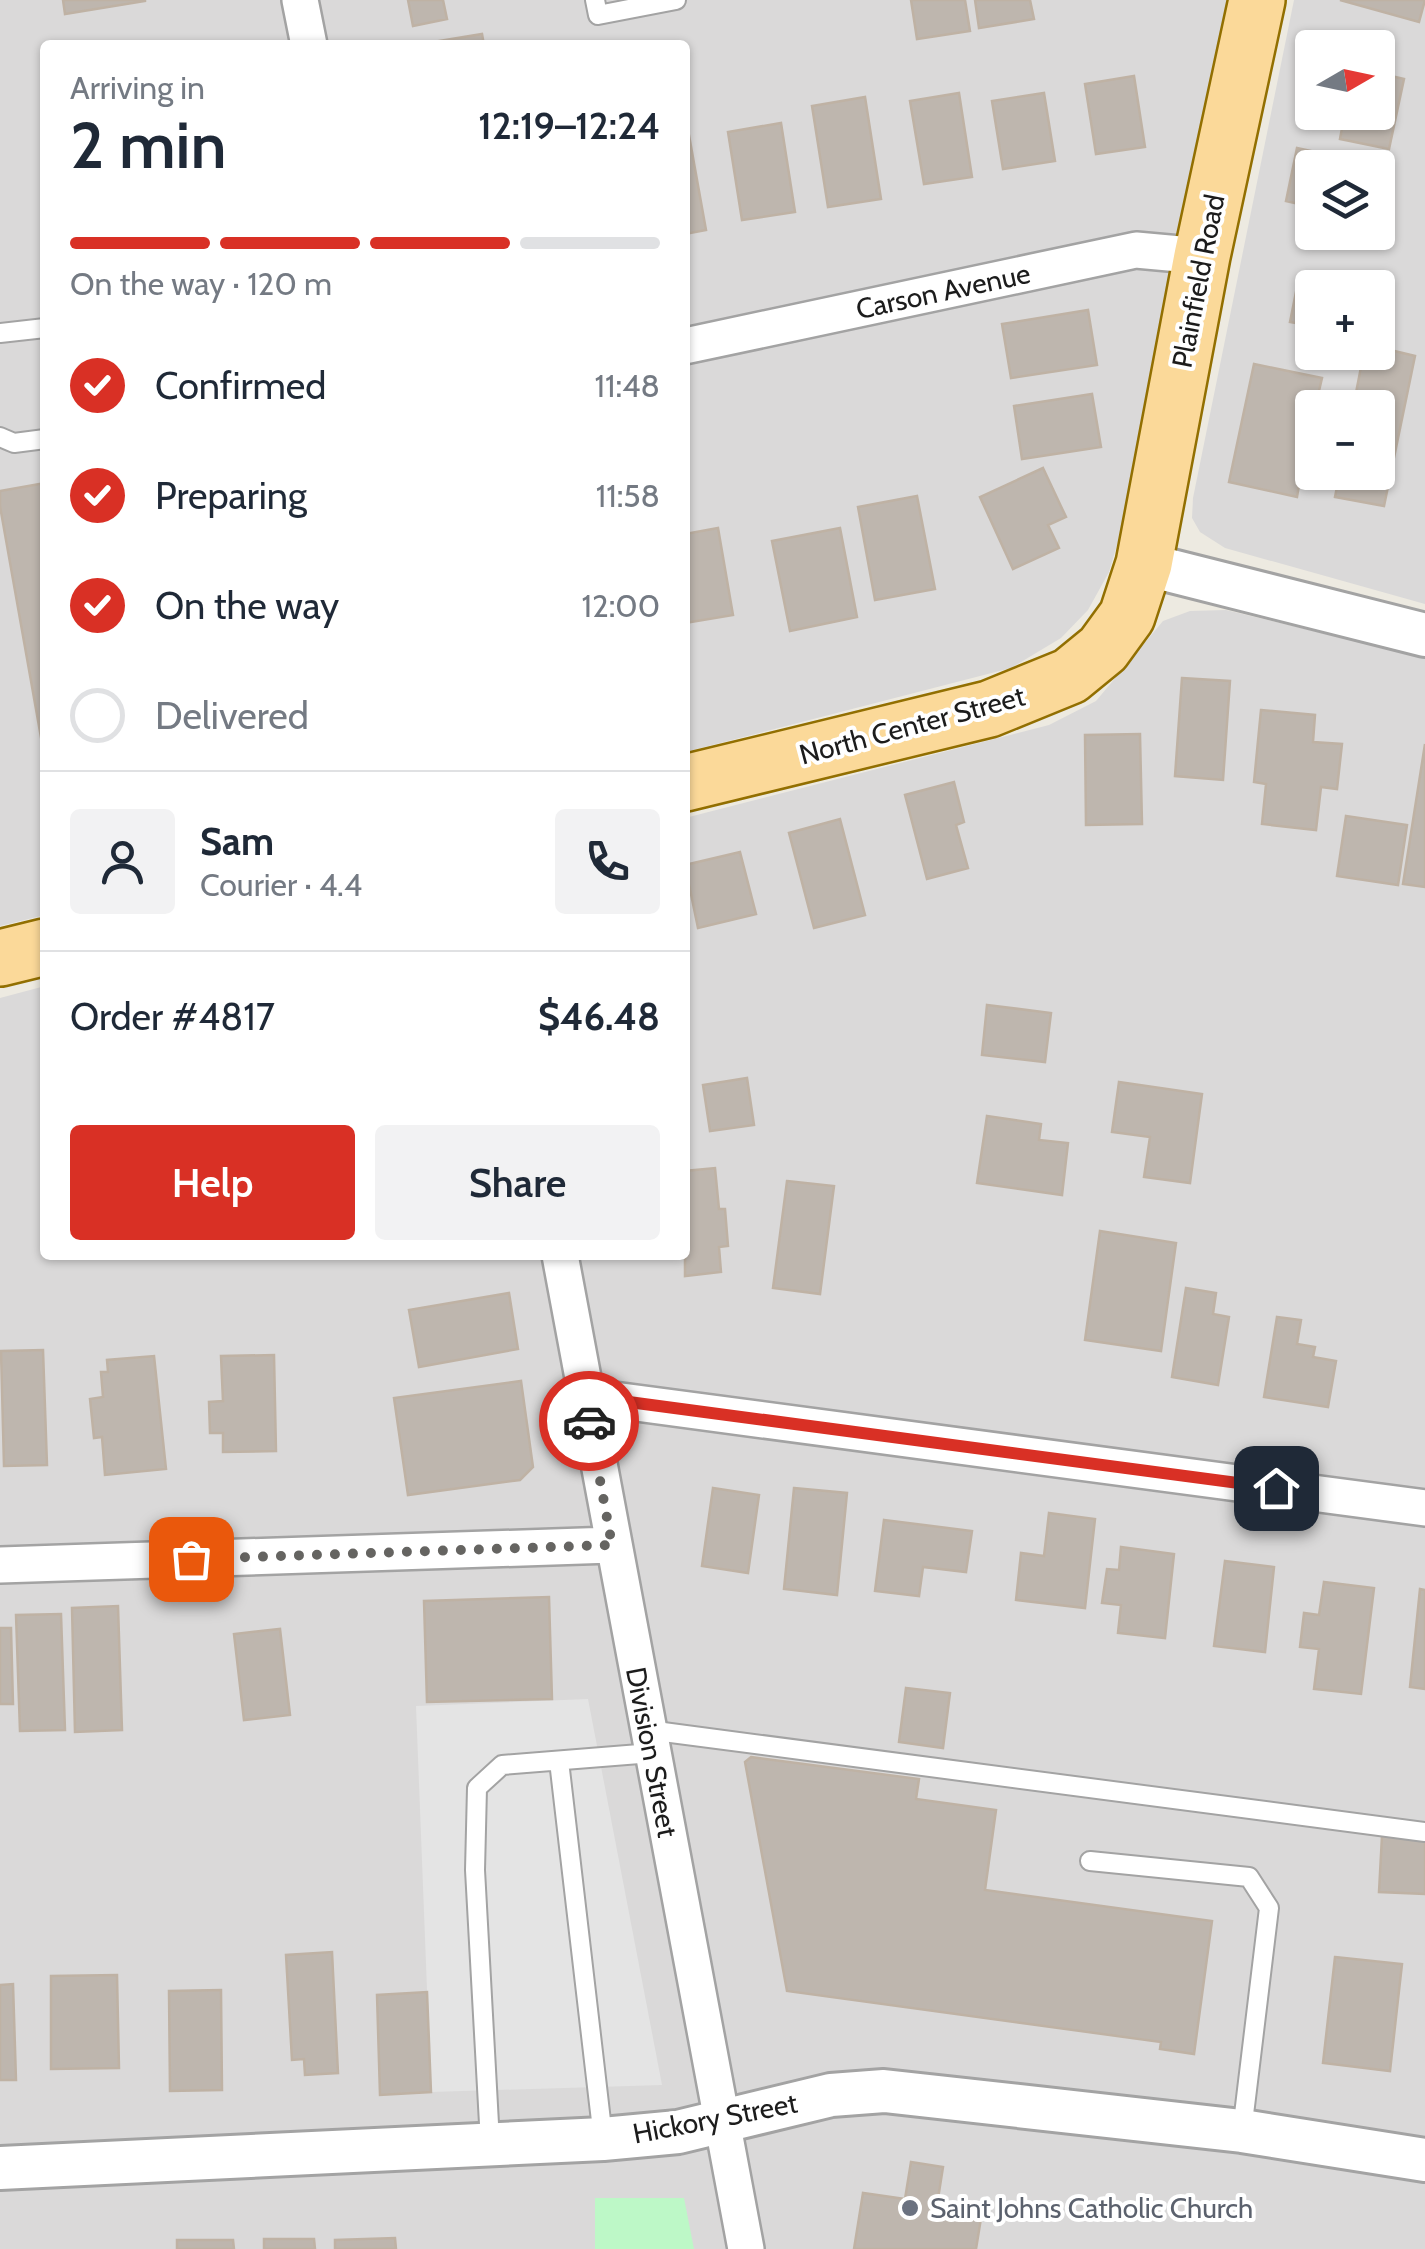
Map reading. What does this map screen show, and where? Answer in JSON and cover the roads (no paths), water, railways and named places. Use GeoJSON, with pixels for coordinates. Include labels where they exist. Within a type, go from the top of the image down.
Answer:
{"type":"FeatureCollection","features":[{"type":"Feature","properties":{"kind":"main road","name":"Plainfield Road"},"geometry":{"type":"LineString","coordinates":[[1144,564],[1202,256],[1258,0]]}},
{"type":"Feature","properties":{"kind":"main road","name":"North Center Street"},"geometry":{"type":"LineString","coordinates":[[690,783],[989,709],[1040,691],[1070,676],[1103,649],[1127,616],[1144,564]]}},
{"type":"Feature","properties":{"kind":"main road"},"geometry":{"type":"LineString","coordinates":[[0,958],[40,948]]}},
{"type":"Feature","properties":{"kind":"street"},"geometry":{"type":"LineString","coordinates":[[300,0],[308,40]]}},
{"type":"Feature","properties":{"kind":"street","name":"Carson Avenue"},"geometry":{"type":"LineString","coordinates":[[690,345],[1136,250],[1202,256]]}},
{"type":"Feature","properties":{"kind":"street"},"geometry":{"type":"LineString","coordinates":[[1144,564],[1425,635]]}},
{"type":"Feature","properties":{"kind":"street","name":"Division Street"},"geometry":{"type":"LineString","coordinates":[[561,1260],[746,2249]]}},
{"type":"Feature","properties":{"kind":"street"},"geometry":{"type":"LineString","coordinates":[[584,1396],[1425,1508]]}},
{"type":"Feature","properties":{"kind":"street"},"geometry":{"type":"LineString","coordinates":[[0,1565],[612,1545]]}},
{"type":"Feature","properties":{"kind":"street","name":"Hickory Street"},"geometry":{"type":"LineString","coordinates":[[0,2168],[602,2139],[678,2132],[831,2095],[884,2091],[1242,2132],[1425,2160]]}},
{"type":"Feature","properties":{"kind":"lane"},"geometry":{"type":"LineString","coordinates":[[595,0],[598,15],[676,0]]}},
{"type":"Feature","properties":{"kind":"lane"},"geometry":{"type":"LineString","coordinates":[[0,333],[40,329]]}},
{"type":"Feature","properties":{"kind":"lane"},"geometry":{"type":"LineString","coordinates":[[0,436],[14,443],[40,440]]}},
{"type":"Feature","properties":{"kind":"lane"},"geometry":{"type":"LineString","coordinates":[[490,2142],[475,1870],[477,1788],[502,1765],[559,1760],[650,1742],[1425,1832]]}},
{"type":"Feature","properties":{"kind":"lane"},"geometry":{"type":"LineString","coordinates":[[559,1760],[602,2139]]}},
{"type":"Feature","properties":{"kind":"lane"},"geometry":{"type":"LineString","coordinates":[[1090,1862],[1249,1876],[1269,1908],[1242,2132]]}},
{"type":"Feature","properties":{"kind":"place","name":"Saint Johns Catholic Church"},"geometry":{"type":"Point","coordinates":[910,2208]}}]}
